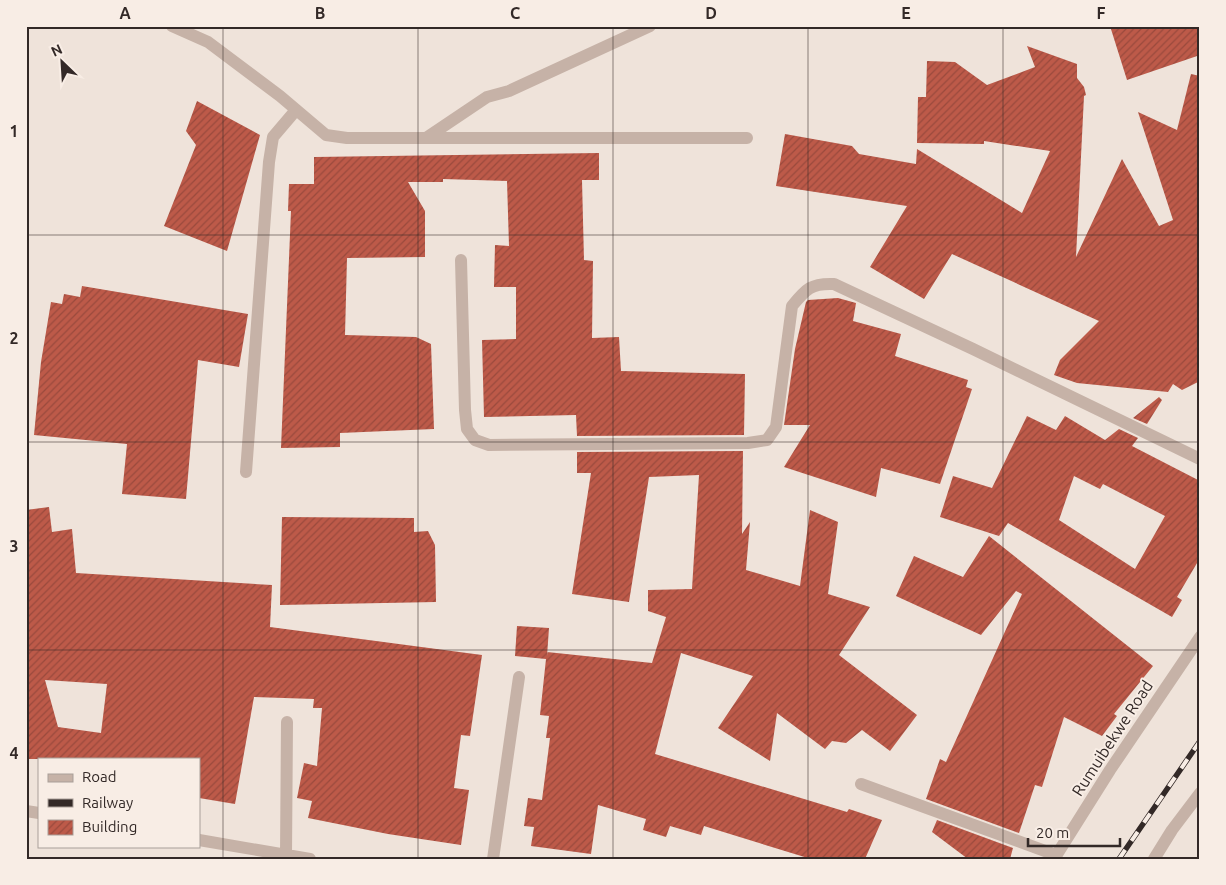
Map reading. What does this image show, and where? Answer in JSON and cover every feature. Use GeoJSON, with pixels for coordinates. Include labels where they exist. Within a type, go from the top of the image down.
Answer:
{"type":"FeatureCollection","features":[{"type":"Feature","properties":{"kind":"street"},"geometry":{"type":"LineString","coordinates":[[172,26],[208,42],[326,135],[347,138],[747,138]]}},
{"type":"Feature","properties":{"kind":"street"},"geometry":{"type":"LineString","coordinates":[[426,138],[487,97],[509,92],[650,26]]}},
{"type":"Feature","properties":{"kind":"street"},"geometry":{"type":"LineString","coordinates":[[246,472],[269,162],[273,136],[296,110]]}},
{"type":"Feature","properties":{"kind":"street"},"geometry":{"type":"LineString","coordinates":[[462,260],[464,410],[467,429],[475,440],[489,445],[748,443],[767,440],[776,427],[792,306],[804,292],[818,283],[834,284],[843,288],[1200,459]]}},
{"type":"Feature","properties":{"kind":"street","name":"Rumuibekwe Road"},"geometry":{"type":"LineString","coordinates":[[1055,857],[1110,770],[1200,637]]}},
{"type":"Feature","properties":{"kind":"street"},"geometry":{"type":"LineString","coordinates":[[493,859],[519,677]]}},
{"type":"Feature","properties":{"kind":"street"},"geometry":{"type":"LineString","coordinates":[[286,855],[288,722]]}},
{"type":"Feature","properties":{"kind":"street"},"geometry":{"type":"LineString","coordinates":[[860,784],[1055,857]]}},
{"type":"Feature","properties":{"kind":"street"},"geometry":{"type":"LineString","coordinates":[[1154,859],[1172,830],[1200,793]]}},
{"type":"Feature","properties":{"kind":"street"},"geometry":{"type":"LineString","coordinates":[[200,840],[310,859]]}},
{"type":"Feature","properties":{"kind":"building"},"geometry":{"type":"Polygon","coordinates":[[[1110,26],[1200,26],[1200,55],[1127,80],[1110,26]]]}},
{"type":"Feature","properties":{"kind":"building"},"geometry":{"type":"Polygon","coordinates":[[[1027,46],[1077,64],[1077,78],[1084,87],[1086,95],[1084,96],[1076,257],[1122,159],[1159,226],[1173,220],[1138,112],[1177,130],[1191,74],[1200,76],[1200,381],[1182,390],[1173,384],[1168,392],[1077,383],[1054,375],[1060,360],[1099,321],[952,254],[924,299],[870,267],[907,206],[776,186],[785,134],[852,146],[859,154],[916,164],[917,149],[1022,213],[1050,151],[984,141],[984,144],[917,143],[918,97],[926,97],[927,61],[955,62],[987,85],[1035,67],[1027,46]]]}},
{"type":"Feature","properties":{"kind":"building"},"geometry":{"type":"Polygon","coordinates":[[[197,101],[260,135],[227,251],[164,226],[196,145],[186,131],[197,101]]]}},
{"type":"Feature","properties":{"kind":"building"},"geometry":{"type":"Polygon","coordinates":[[[599,153],[599,180],[582,180],[584,260],[593,261],[592,338],[619,337],[621,371],[745,374],[744,435],[577,436],[576,415],[484,417],[482,340],[516,339],[516,287],[494,287],[495,245],[509,246],[507,181],[443,179],[443,182],[408,182],[425,211],[425,257],[347,258],[345,335],[416,337],[431,344],[434,429],[340,433],[340,447],[281,448],[291,211],[288,211],[289,184],[314,184],[314,157],[599,153]]]}},
{"type":"Feature","properties":{"kind":"building"},"geometry":{"type":"Polygon","coordinates":[[[82,286],[248,314],[239,367],[198,360],[186,499],[122,494],[127,444],[34,435],[41,362],[51,302],[62,304],[64,294],[80,297],[82,286]]]}},
{"type":"Feature","properties":{"kind":"building"},"geometry":{"type":"Polygon","coordinates":[[[838,298],[856,303],[853,321],[901,334],[895,356],[968,380],[966,387],[972,389],[940,484],[881,468],[876,497],[784,467],[810,425],[784,425],[795,349],[806,302],[808,300],[838,298]]]}},
{"type":"Feature","properties":{"kind":"building"},"geometry":{"type":"Polygon","coordinates":[[[1159,397],[1162,400],[1147,424],[1133,418],[1159,397]]]}},
{"type":"Feature","properties":{"kind":"building"},"geometry":{"type":"Polygon","coordinates":[[[1027,416],[1056,430],[1065,416],[1105,440],[1119,429],[1138,438],[1132,446],[1200,481],[1200,558],[1177,597],[1182,600],[1172,617],[1008,523],[999,536],[940,517],[953,476],[992,488],[1027,416]],[[1074,476],[1059,520],[1135,569],[1165,516],[1103,484],[1100,489],[1074,476]]]}},
{"type":"Feature","properties":{"kind":"building"},"geometry":{"type":"Polygon","coordinates":[[[743,451],[742,534],[750,522],[746,570],[800,586],[810,510],[838,522],[828,594],[870,607],[839,655],[917,715],[890,751],[862,730],[846,743],[832,741],[825,749],[777,713],[770,761],[718,728],[753,676],[681,653],[655,754],[847,812],[849,809],[882,820],[865,859],[811,859],[704,826],[701,835],[670,826],[666,837],[643,830],[646,819],[598,805],[591,854],[531,846],[534,827],[524,826],[528,798],[542,800],[550,738],[546,738],[549,716],[540,715],[546,659],[515,656],[517,626],[549,628],[547,652],[652,663],[666,617],[648,611],[648,590],[692,589],[699,475],[649,477],[629,602],[572,594],[591,473],[577,473],[577,452],[743,451]]]}},
{"type":"Feature","properties":{"kind":"building"},"geometry":{"type":"Polygon","coordinates":[[[49,507],[52,532],[72,529],[76,573],[272,585],[270,627],[482,655],[470,736],[461,735],[454,788],[469,790],[461,845],[388,834],[308,818],[312,801],[297,798],[304,763],[317,766],[322,708],[313,708],[314,699],[254,697],[235,804],[200,798],[200,758],[26,759],[26,510],[49,507]],[[45,680],[58,727],[101,733],[107,684],[45,680]]]}},
{"type":"Feature","properties":{"kind":"building"},"geometry":{"type":"Polygon","coordinates":[[[282,517],[414,518],[414,532],[428,531],[435,545],[436,602],[280,605],[282,517]]]}},
{"type":"Feature","properties":{"kind":"building"},"geometry":{"type":"Polygon","coordinates":[[[989,536],[1153,666],[1114,714],[1117,716],[1102,736],[1064,717],[1042,787],[1035,785],[1019,833],[926,799],[940,759],[946,762],[1022,594],[1016,591],[981,635],[896,596],[914,556],[963,577],[989,536]]]}},
{"type":"Feature","properties":{"kind":"building"},"geometry":{"type":"Polygon","coordinates":[[[937,820],[1013,848],[1010,859],[968,859],[932,832],[937,820]]]}},
{"type":"Feature","properties":{"kind":"railway"},"geometry":{"type":"LineString","coordinates":[[1119,859],[1200,741]]}}]}
